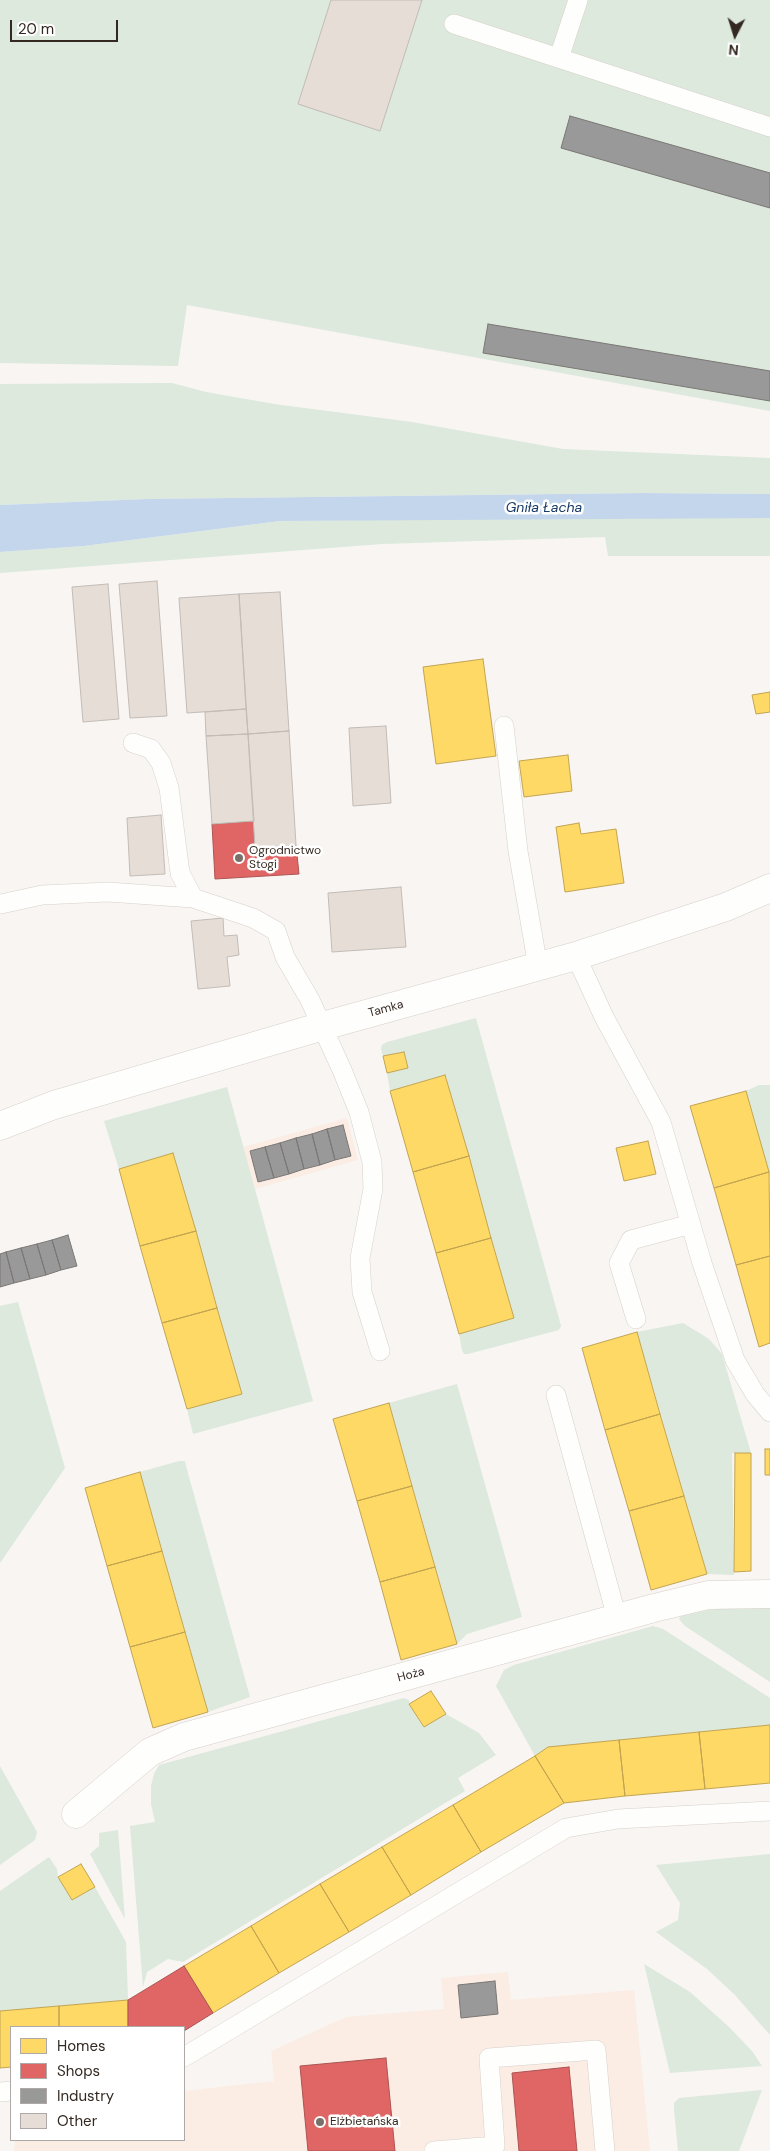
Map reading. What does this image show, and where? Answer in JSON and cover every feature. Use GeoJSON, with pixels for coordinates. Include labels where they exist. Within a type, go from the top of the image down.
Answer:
{"type":"FeatureCollection","features":[{"type":"Feature","properties":{"kind":"street","name":"Tamka"},"geometry":{"type":"LineString","coordinates":[[0,1126],[54,1105],[323,1026],[576,956],[726,907],[770,888]]}},
{"type":"Feature","properties":{"kind":"street","name":"Hoża"},"geometry":{"type":"LineString","coordinates":[[76,1814],[150,1752],[184,1737],[617,1618],[708,1595],[770,1594]]}},
{"type":"Feature","properties":{"kind":"lane"},"geometry":{"type":"LineString","coordinates":[[559,58],[578,0]]}},
{"type":"Feature","properties":{"kind":"lane"},"geometry":{"type":"LineString","coordinates":[[454,24],[770,127]]}},
{"type":"Feature","properties":{"kind":"lane"},"geometry":{"type":"LineString","coordinates":[[504,726],[518,851],[538,967]]}},
{"type":"Feature","properties":{"kind":"lane"},"geometry":{"type":"LineString","coordinates":[[133,743],[151,749],[161,763],[170,788],[180,874],[193,898]]}},
{"type":"Feature","properties":{"kind":"lane"},"geometry":{"type":"LineString","coordinates":[[0,904],[42,895],[108,892],[193,898],[253,918],[276,931],[285,957],[323,1026],[359,1112],[372,1162],[373,1189],[360,1258],[362,1292],[380,1351]]}},
{"type":"Feature","properties":{"kind":"lane"},"geometry":{"type":"LineString","coordinates":[[576,956],[604,1017],[661,1122],[691,1224],[735,1360],[755,1394],[770,1412]]}},
{"type":"Feature","properties":{"kind":"lane"},"geometry":{"type":"LineString","coordinates":[[636,1319],[619,1263],[631,1240],[691,1224]]}},
{"type":"Feature","properties":{"kind":"lane"},"geometry":{"type":"LineString","coordinates":[[556,1395],[617,1618]]}},
{"type":"Feature","properties":{"kind":"lane"},"geometry":{"type":"LineString","coordinates":[[185,2056],[566,1828],[618,1819],[770,1811]]}},
{"type":"Feature","properties":{"kind":"lane"},"geometry":{"type":"LineString","coordinates":[[434,2151],[495,2146],[489,2058],[596,2050],[605,2151]]}},
{"type":"Feature","properties":{"kind":"shaded area"},"geometry":{"type":"Polygon","coordinates":[[[347,1118],[358,1160],[255,1189],[243,1147],[347,1118]]]}},
{"type":"Feature","properties":{"kind":"shaded area"},"geometry":{"type":"Polygon","coordinates":[[[508,1972],[511,2000],[634,1990],[650,2151],[14,2151],[15,2141],[185,2141],[185,2091],[274,2081],[271,2051],[346,2017],[444,2009],[441,1978],[508,1972]]]}},
{"type":"Feature","properties":{"kind":"green space"},"geometry":{"type":"Polygon","coordinates":[[[0,0],[770,0],[770,411],[187,305],[178,366],[0,363],[0,0]]]}},
{"type":"Feature","properties":{"kind":"green space"},"geometry":{"type":"Polygon","coordinates":[[[172,383],[206,392],[274,404],[412,422],[563,449],[770,458],[770,494],[644,493],[147,499],[0,505],[0,384],[172,383]]]}},
{"type":"Feature","properties":{"kind":"green space"},"geometry":{"type":"Polygon","coordinates":[[[649,517],[770,518],[770,556],[608,556],[605,537],[382,544],[0,573],[0,552],[84,546],[280,521],[649,517]]]}},
{"type":"Feature","properties":{"kind":"green space"},"geometry":{"type":"Polygon","coordinates":[[[476,1018],[561,1326],[559,1330],[464,1354],[459,1334],[514,1318],[445,1075],[390,1091],[387,1073],[408,1067],[404,1052],[383,1056],[381,1049],[382,1045],[387,1042],[476,1018]]]}},
{"type":"Feature","properties":{"kind":"green space"},"geometry":{"type":"Polygon","coordinates":[[[759,1085],[770,1085],[770,1176],[746,1091],[759,1085]]]}},
{"type":"Feature","properties":{"kind":"green space"},"geometry":{"type":"Polygon","coordinates":[[[227,1087],[313,1401],[193,1434],[187,1409],[242,1394],[173,1154],[119,1169],[104,1121],[227,1087]]]}},
{"type":"Feature","properties":{"kind":"green space"},"geometry":{"type":"Polygon","coordinates":[[[18,1302],[65,1468],[0,1563],[0,1306],[18,1302]]]}},
{"type":"Feature","properties":{"kind":"green space"},"geometry":{"type":"Polygon","coordinates":[[[683,1323],[709,1339],[722,1354],[751,1453],[732,1453],[734,1575],[707,1574],[637,1332],[683,1323]]]}},
{"type":"Feature","properties":{"kind":"green space"},"geometry":{"type":"Polygon","coordinates":[[[457,1384],[522,1617],[467,1634],[457,1644],[389,1403],[457,1384]]]}},
{"type":"Feature","properties":{"kind":"green space"},"geometry":{"type":"Polygon","coordinates":[[[185,1461],[250,1697],[208,1712],[140,1472],[185,1461]]]}},
{"type":"Feature","properties":{"kind":"green space"},"geometry":{"type":"Polygon","coordinates":[[[722,1607],[770,1608],[770,1682],[685,1626],[679,1619],[681,1616],[722,1607]]]}},
{"type":"Feature","properties":{"kind":"green space"},"geometry":{"type":"Polygon","coordinates":[[[653,1626],[663,1629],[770,1698],[770,1725],[548,1747],[535,1756],[496,1686],[504,1670],[514,1665],[653,1626]]]}},
{"type":"Feature","properties":{"kind":"green space"},"geometry":{"type":"Polygon","coordinates":[[[404,1698],[409,1700],[409,1704],[424,1727],[446,1714],[479,1733],[496,1755],[458,1778],[465,1791],[183,1962],[168,1959],[147,1972],[143,1987],[130,1826],[155,1822],[151,1804],[151,1786],[159,1765],[404,1698]]]}},
{"type":"Feature","properties":{"kind":"green space"},"geometry":{"type":"Polygon","coordinates":[[[0,1766],[37,1832],[35,1840],[0,1865],[0,1766]]]}},
{"type":"Feature","properties":{"kind":"green space"},"geometry":{"type":"Polygon","coordinates":[[[118,1830],[125,1919],[90,1854],[99,1846],[99,1833],[118,1830]]]}},
{"type":"Feature","properties":{"kind":"green space"},"geometry":{"type":"Polygon","coordinates":[[[770,1854],[770,2035],[734,1994],[707,1969],[656,1932],[678,1920],[680,1903],[656,1865],[770,1854]]]}},
{"type":"Feature","properties":{"kind":"green space"},"geometry":{"type":"Polygon","coordinates":[[[49,1857],[72,1900],[95,1887],[126,1942],[128,2000],[0,2011],[0,1891],[49,1857]]]}},
{"type":"Feature","properties":{"kind":"green space"},"geometry":{"type":"Polygon","coordinates":[[[644,1964],[690,1992],[729,2027],[752,2051],[762,2066],[670,2073],[644,1964]]]}},
{"type":"Feature","properties":{"kind":"green space"},"geometry":{"type":"Polygon","coordinates":[[[762,2090],[739,2151],[678,2151],[674,2103],[679,2098],[762,2090]]]}},
{"type":"Feature","properties":{"kind":"water","name":"Gniła Łacha"},"geometry":{"type":"Polygon","coordinates":[[[644,493],[770,494],[770,518],[280,521],[84,546],[0,552],[0,505],[147,499],[644,493]]]}},
{"type":"Feature","properties":{"kind":"building: Homes"},"geometry":{"type":"Polygon","coordinates":[[[483,659],[496,756],[436,764],[423,667],[483,659]]]}},
{"type":"Feature","properties":{"kind":"building: Homes"},"geometry":{"type":"Polygon","coordinates":[[[770,692],[770,712],[756,714],[752,695],[770,692]]]}},
{"type":"Feature","properties":{"kind":"building: Homes"},"geometry":{"type":"Polygon","coordinates":[[[568,755],[572,791],[524,797],[519,761],[568,755]]]}},
{"type":"Feature","properties":{"kind":"building: Homes"},"geometry":{"type":"Polygon","coordinates":[[[579,823],[581,834],[616,829],[624,883],[565,892],[556,827],[579,823]]]}},
{"type":"Feature","properties":{"kind":"building: Homes"},"geometry":{"type":"Polygon","coordinates":[[[404,1052],[408,1068],[387,1073],[383,1056],[404,1052]]]}},
{"type":"Feature","properties":{"kind":"building: Homes"},"geometry":{"type":"Polygon","coordinates":[[[445,1075],[469,1156],[413,1172],[390,1091],[445,1075]]]}},
{"type":"Feature","properties":{"kind":"building: Homes"},"geometry":{"type":"Polygon","coordinates":[[[746,1091],[769,1172],[714,1188],[690,1106],[746,1091]]]}},
{"type":"Feature","properties":{"kind":"building: Homes"},"geometry":{"type":"Polygon","coordinates":[[[648,1141],[656,1174],[624,1181],[616,1148],[648,1141]]]}},
{"type":"Feature","properties":{"kind":"building: Homes"},"geometry":{"type":"Polygon","coordinates":[[[173,1153],[196,1231],[140,1246],[119,1169],[173,1153]]]}},
{"type":"Feature","properties":{"kind":"building: Homes"},"geometry":{"type":"Polygon","coordinates":[[[469,1156],[491,1238],[436,1253],[413,1172],[469,1156]]]}},
{"type":"Feature","properties":{"kind":"building: Homes"},"geometry":{"type":"Polygon","coordinates":[[[769,1172],[770,1256],[736,1265],[714,1188],[769,1172]]]}},
{"type":"Feature","properties":{"kind":"building: Homes"},"geometry":{"type":"Polygon","coordinates":[[[196,1231],[217,1308],[162,1323],[140,1246],[196,1231]]]}},
{"type":"Feature","properties":{"kind":"building: Homes"},"geometry":{"type":"Polygon","coordinates":[[[491,1238],[514,1318],[459,1334],[436,1253],[491,1238]]]}},
{"type":"Feature","properties":{"kind":"building: Homes"},"geometry":{"type":"Polygon","coordinates":[[[770,1256],[770,1343],[759,1347],[736,1265],[770,1256]]]}},
{"type":"Feature","properties":{"kind":"building: Homes"},"geometry":{"type":"Polygon","coordinates":[[[217,1308],[242,1394],[187,1409],[162,1323],[217,1308]]]}},
{"type":"Feature","properties":{"kind":"building: Homes"},"geometry":{"type":"Polygon","coordinates":[[[637,1332],[660,1414],[605,1430],[582,1348],[637,1332]]]}},
{"type":"Feature","properties":{"kind":"building: Homes"},"geometry":{"type":"Polygon","coordinates":[[[389,1403],[412,1486],[357,1501],[333,1419],[389,1403]]]}},
{"type":"Feature","properties":{"kind":"building: Homes"},"geometry":{"type":"Polygon","coordinates":[[[660,1414],[684,1496],[629,1511],[605,1430],[660,1414]]]}},
{"type":"Feature","properties":{"kind":"building: Homes"},"geometry":{"type":"Polygon","coordinates":[[[765,1449],[770,1449],[770,1475],[765,1475],[765,1449]]]}},
{"type":"Feature","properties":{"kind":"building: Homes"},"geometry":{"type":"Polygon","coordinates":[[[735,1453],[751,1453],[751,1571],[734,1572],[735,1453]]]}},
{"type":"Feature","properties":{"kind":"building: Homes"},"geometry":{"type":"Polygon","coordinates":[[[140,1472],[162,1551],[107,1566],[85,1488],[140,1472]]]}},
{"type":"Feature","properties":{"kind":"building: Homes"},"geometry":{"type":"Polygon","coordinates":[[[412,1486],[435,1567],[380,1582],[357,1501],[412,1486]]]}},
{"type":"Feature","properties":{"kind":"building: Homes"},"geometry":{"type":"Polygon","coordinates":[[[684,1496],[707,1574],[651,1590],[629,1511],[684,1496]]]}},
{"type":"Feature","properties":{"kind":"building: Homes"},"geometry":{"type":"Polygon","coordinates":[[[162,1551],[185,1632],[130,1647],[107,1566],[162,1551]]]}},
{"type":"Feature","properties":{"kind":"building: Homes"},"geometry":{"type":"Polygon","coordinates":[[[435,1567],[457,1644],[401,1660],[380,1582],[435,1567]]]}},
{"type":"Feature","properties":{"kind":"building: Homes"},"geometry":{"type":"Polygon","coordinates":[[[185,1632],[208,1712],[153,1728],[130,1647],[185,1632]]]}},
{"type":"Feature","properties":{"kind":"building: Homes"},"geometry":{"type":"Polygon","coordinates":[[[431,1691],[446,1714],[424,1727],[409,1704],[431,1691]]]}},
{"type":"Feature","properties":{"kind":"building: Homes"},"geometry":{"type":"Polygon","coordinates":[[[770,1725],[770,1783],[705,1789],[699,1732],[770,1725]]]}},
{"type":"Feature","properties":{"kind":"building: Homes"},"geometry":{"type":"Polygon","coordinates":[[[699,1732],[705,1789],[625,1796],[619,1740],[699,1732]]]}},
{"type":"Feature","properties":{"kind":"building: Homes"},"geometry":{"type":"Polygon","coordinates":[[[619,1740],[625,1796],[564,1803],[535,1756],[548,1747],[619,1740]]]}},
{"type":"Feature","properties":{"kind":"building: Homes"},"geometry":{"type":"Polygon","coordinates":[[[535,1756],[564,1803],[481,1852],[453,1805],[535,1756]]]}},
{"type":"Feature","properties":{"kind":"building: Homes"},"geometry":{"type":"Polygon","coordinates":[[[453,1805],[481,1852],[411,1895],[382,1847],[453,1805]]]}},
{"type":"Feature","properties":{"kind":"building: Homes"},"geometry":{"type":"Polygon","coordinates":[[[382,1847],[411,1895],[349,1932],[320,1884],[382,1847]]]}},
{"type":"Feature","properties":{"kind":"building: Homes"},"geometry":{"type":"Polygon","coordinates":[[[81,1864],[95,1887],[72,1900],[58,1877],[81,1864]]]}},
{"type":"Feature","properties":{"kind":"building: Homes"},"geometry":{"type":"Polygon","coordinates":[[[320,1884],[349,1932],[279,1973],[251,1926],[320,1884]]]}},
{"type":"Feature","properties":{"kind":"building: Homes"},"geometry":{"type":"Polygon","coordinates":[[[251,1926],[279,1973],[213,2013],[184,1966],[251,1926]]]}},
{"type":"Feature","properties":{"kind":"building: Homes"},"geometry":{"type":"Polygon","coordinates":[[[128,2000],[128,2026],[59,2026],[59,2006],[128,2000]]]}},
{"type":"Feature","properties":{"kind":"building: Homes"},"geometry":{"type":"Polygon","coordinates":[[[59,2006],[59,2026],[10,2026],[10,2067],[0,2068],[0,2011],[59,2006]]]}},
{"type":"Feature","properties":{"kind":"building: Shops"},"geometry":{"type":"Polygon","coordinates":[[[254,821],[255,848],[296,845],[299,874],[215,879],[212,824],[254,821]]]}},
{"type":"Feature","properties":{"kind":"building: Shops"},"geometry":{"type":"Polygon","coordinates":[[[184,1966],[213,2013],[185,2030],[185,2026],[128,2026],[128,2000],[184,1966]]]}},
{"type":"Feature","properties":{"kind":"building: Shops"},"geometry":{"type":"Polygon","coordinates":[[[386,2058],[395,2151],[308,2151],[300,2066],[386,2058]]]}},
{"type":"Feature","properties":{"kind":"building: Shops"},"geometry":{"type":"Polygon","coordinates":[[[569,2067],[577,2151],[519,2151],[512,2073],[569,2067]]]}},
{"type":"Feature","properties":{"kind":"building: Industry"},"geometry":{"type":"Polygon","coordinates":[[[570,116],[770,173],[770,208],[561,148],[570,116]]]}},
{"type":"Feature","properties":{"kind":"building: Industry"},"geometry":{"type":"Polygon","coordinates":[[[488,324],[770,371],[770,401],[483,353],[488,324]]]}},
{"type":"Feature","properties":{"kind":"building: Industry"},"geometry":{"type":"Polygon","coordinates":[[[343,1125],[351,1156],[335,1160],[327,1129],[343,1125]]]}},
{"type":"Feature","properties":{"kind":"building: Industry"},"geometry":{"type":"Polygon","coordinates":[[[327,1129],[335,1160],[320,1165],[312,1134],[327,1129]]]}},
{"type":"Feature","properties":{"kind":"building: Industry"},"geometry":{"type":"Polygon","coordinates":[[[312,1134],[320,1165],[304,1169],[296,1138],[312,1134]]]}},
{"type":"Feature","properties":{"kind":"building: Industry"},"geometry":{"type":"Polygon","coordinates":[[[296,1138],[304,1169],[289,1174],[280,1143],[296,1138]]]}},
{"type":"Feature","properties":{"kind":"building: Industry"},"geometry":{"type":"Polygon","coordinates":[[[280,1143],[289,1174],[274,1178],[265,1147],[280,1143]]]}},
{"type":"Feature","properties":{"kind":"building: Industry"},"geometry":{"type":"Polygon","coordinates":[[[265,1147],[274,1178],[258,1182],[250,1151],[265,1147]]]}},
{"type":"Feature","properties":{"kind":"building: Industry"},"geometry":{"type":"Polygon","coordinates":[[[68,1235],[77,1266],[61,1270],[52,1240],[68,1235]]]}},
{"type":"Feature","properties":{"kind":"building: Industry"},"geometry":{"type":"Polygon","coordinates":[[[52,1240],[61,1270],[46,1275],[37,1244],[52,1240]]]}},
{"type":"Feature","properties":{"kind":"building: Industry"},"geometry":{"type":"Polygon","coordinates":[[[37,1244],[46,1275],[30,1279],[21,1248],[37,1244]]]}},
{"type":"Feature","properties":{"kind":"building: Industry"},"geometry":{"type":"Polygon","coordinates":[[[21,1248],[30,1279],[14,1283],[6,1252],[21,1248]]]}},
{"type":"Feature","properties":{"kind":"building: Industry"},"geometry":{"type":"Polygon","coordinates":[[[6,1252],[14,1283],[0,1287],[0,1254],[6,1252]]]}},
{"type":"Feature","properties":{"kind":"building: Industry"},"geometry":{"type":"Polygon","coordinates":[[[495,1981],[498,2014],[461,2018],[458,1985],[495,1981]]]}},
{"type":"Feature","properties":{"kind":"building: Other"},"geometry":{"type":"Polygon","coordinates":[[[331,0],[422,0],[380,131],[298,104],[331,0]]]}},
{"type":"Feature","properties":{"kind":"building: Other"},"geometry":{"type":"Polygon","coordinates":[[[157,581],[167,716],[130,718],[119,584],[157,581]]]}},
{"type":"Feature","properties":{"kind":"building: Other"},"geometry":{"type":"Polygon","coordinates":[[[108,584],[119,719],[83,722],[72,587],[108,584]]]}},
{"type":"Feature","properties":{"kind":"building: Other"},"geometry":{"type":"Polygon","coordinates":[[[280,592],[289,731],[248,734],[239,594],[280,592]]]}},
{"type":"Feature","properties":{"kind":"building: Other"},"geometry":{"type":"Polygon","coordinates":[[[239,594],[246,709],[187,713],[179,598],[239,594]]]}},
{"type":"Feature","properties":{"kind":"building: Other"},"geometry":{"type":"Polygon","coordinates":[[[246,709],[248,734],[206,736],[205,712],[246,709]]]}},
{"type":"Feature","properties":{"kind":"building: Other"},"geometry":{"type":"Polygon","coordinates":[[[386,726],[391,803],[353,806],[349,728],[386,726]]]}},
{"type":"Feature","properties":{"kind":"building: Other"},"geometry":{"type":"Polygon","coordinates":[[[289,731],[296,845],[255,848],[248,734],[289,731]]]}},
{"type":"Feature","properties":{"kind":"building: Other"},"geometry":{"type":"Polygon","coordinates":[[[248,734],[254,821],[212,824],[206,736],[248,734]]]}},
{"type":"Feature","properties":{"kind":"building: Other"},"geometry":{"type":"Polygon","coordinates":[[[161,815],[165,874],[130,876],[127,818],[161,815]]]}},
{"type":"Feature","properties":{"kind":"building: Other"},"geometry":{"type":"Polygon","coordinates":[[[401,887],[406,947],[332,952],[328,893],[401,887]]]}},
{"type":"Feature","properties":{"kind":"building: Other"},"geometry":{"type":"Polygon","coordinates":[[[223,918],[224,936],[237,935],[239,955],[227,957],[230,986],[198,989],[191,921],[223,918]]]}},
{"type":"Feature","properties":{"kind":"place","name":"Ogrodnictwo Stogi"},"geometry":{"type":"Point","coordinates":[239,858]}},
{"type":"Feature","properties":{"kind":"place","name":"Elżbietańska"},"geometry":{"type":"Point","coordinates":[320,2122]}}]}
